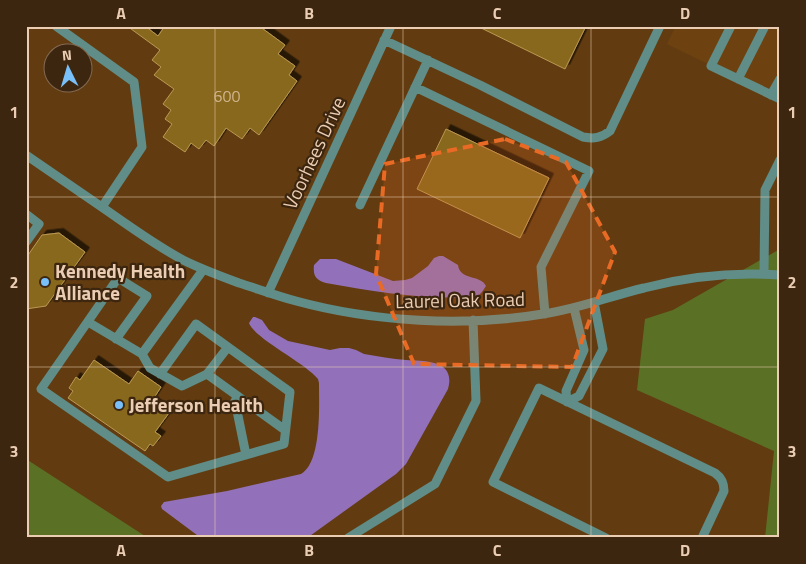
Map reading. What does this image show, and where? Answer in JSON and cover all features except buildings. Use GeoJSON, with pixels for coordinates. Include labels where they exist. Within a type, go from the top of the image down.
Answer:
{"type":"FeatureCollection","features":[{"type":"Feature","properties":{"kind":"street"},"geometry":{"type":"LineString","coordinates":[[56,26],[134,82],[142,147],[102,208]]}},
{"type":"Feature","properties":{"kind":"street","name":"Voorhees Drive"},"geometry":{"type":"LineString","coordinates":[[268,293],[390,26]]}},
{"type":"Feature","properties":{"kind":"street"},"geometry":{"type":"LineString","coordinates":[[384,40],[590,139],[604,136],[610,131],[660,26]]}},
{"type":"Feature","properties":{"kind":"street"},"geometry":{"type":"LineString","coordinates":[[731,26],[711,66],[776,97],[780,79]]}},
{"type":"Feature","properties":{"kind":"street"},"geometry":{"type":"LineString","coordinates":[[738,79],[765,26]]}},
{"type":"Feature","properties":{"kind":"street"},"geometry":{"type":"LineString","coordinates":[[360,205],[428,60]]}},
{"type":"Feature","properties":{"kind":"street"},"geometry":{"type":"LineString","coordinates":[[415,87],[589,171],[541,267],[544,314]]}},
{"type":"Feature","properties":{"kind":"street","name":"Laurel Oak Road"},"geometry":{"type":"LineString","coordinates":[[26,155],[151,242],[203,270],[297,302],[387,318],[430,320],[513,318],[574,308],[644,288],[688,278],[726,274],[780,275]]}},
{"type":"Feature","properties":{"kind":"street"},"geometry":{"type":"LineString","coordinates":[[764,274],[765,190],[780,160]]}},
{"type":"Feature","properties":{"kind":"street"},"geometry":{"type":"LineString","coordinates":[[26,214],[39,224],[26,242]]}},
{"type":"Feature","properties":{"kind":"street"},"geometry":{"type":"LineString","coordinates":[[142,354],[203,270]]}},
{"type":"Feature","properties":{"kind":"street"},"geometry":{"type":"LineString","coordinates":[[116,339],[147,296],[118,278],[42,389],[168,477],[284,444],[290,392],[196,324],[160,374]]}},
{"type":"Feature","properties":{"kind":"street"},"geometry":{"type":"LineString","coordinates":[[567,402],[579,396],[603,349],[594,302]]}},
{"type":"Feature","properties":{"kind":"street"},"geometry":{"type":"LineString","coordinates":[[567,402],[566,391],[584,350],[574,308]]}},
{"type":"Feature","properties":{"kind":"street"},"geometry":{"type":"LineString","coordinates":[[348,538],[435,484],[476,401],[473,320]]}},
{"type":"Feature","properties":{"kind":"street"},"geometry":{"type":"LineString","coordinates":[[88,322],[142,354],[150,368],[182,386],[207,374],[228,347]]}},
{"type":"Feature","properties":{"kind":"street"},"geometry":{"type":"LineString","coordinates":[[207,374],[286,430]]}},
{"type":"Feature","properties":{"kind":"street"},"geometry":{"type":"LineString","coordinates":[[606,538],[493,482],[538,388],[720,476],[724,491],[702,538]]}},
{"type":"Feature","properties":{"kind":"street"},"geometry":{"type":"LineString","coordinates":[[238,396],[235,401],[246,455]]}},
{"type":"Feature","properties":{"kind":"highlighted area"},"geometry":{"type":"Polygon","coordinates":[[[505,139],[566,162],[615,252],[572,367],[414,364],[376,274],[385,164],[505,139]]]}},
{"type":"Feature","properties":{"kind":"shaded area"},"geometry":{"type":"Polygon","coordinates":[[[676,26],[780,26],[780,99],[667,44],[676,26]]]}},
{"type":"Feature","properties":{"kind":"shaded area"},"geometry":{"type":"Polygon","coordinates":[[[443,256],[458,265],[466,276],[483,282],[486,286],[482,292],[477,297],[458,298],[401,294],[326,283],[317,279],[314,272],[314,265],[320,259],[336,259],[393,281],[405,280],[412,278],[428,266],[434,258],[443,256]]]}},
{"type":"Feature","properties":{"kind":"shaded area"},"geometry":{"type":"Polygon","coordinates":[[[253,317],[262,320],[269,330],[288,341],[330,350],[349,348],[364,354],[430,362],[444,367],[448,372],[448,389],[406,464],[396,474],[307,538],[201,538],[162,509],[161,506],[164,502],[227,491],[301,474],[308,468],[313,458],[319,418],[318,379],[302,365],[260,336],[249,323],[253,317]]]}},
{"type":"Feature","properties":{"kind":"green space"},"geometry":{"type":"Polygon","coordinates":[[[780,249],[780,538],[765,538],[774,451],[637,390],[645,319],[673,310],[780,249]]]}},
{"type":"Feature","properties":{"kind":"green space"},"geometry":{"type":"Polygon","coordinates":[[[26,459],[148,538],[26,538],[26,459]]]}},
{"type":"Feature","properties":{"kind":"place","name":"Kennedy Health Alliance"},"geometry":{"type":"Point","coordinates":[45,282]}},
{"type":"Feature","properties":{"kind":"place","name":"Jefferson Health"},"geometry":{"type":"Point","coordinates":[119,405]}}]}
